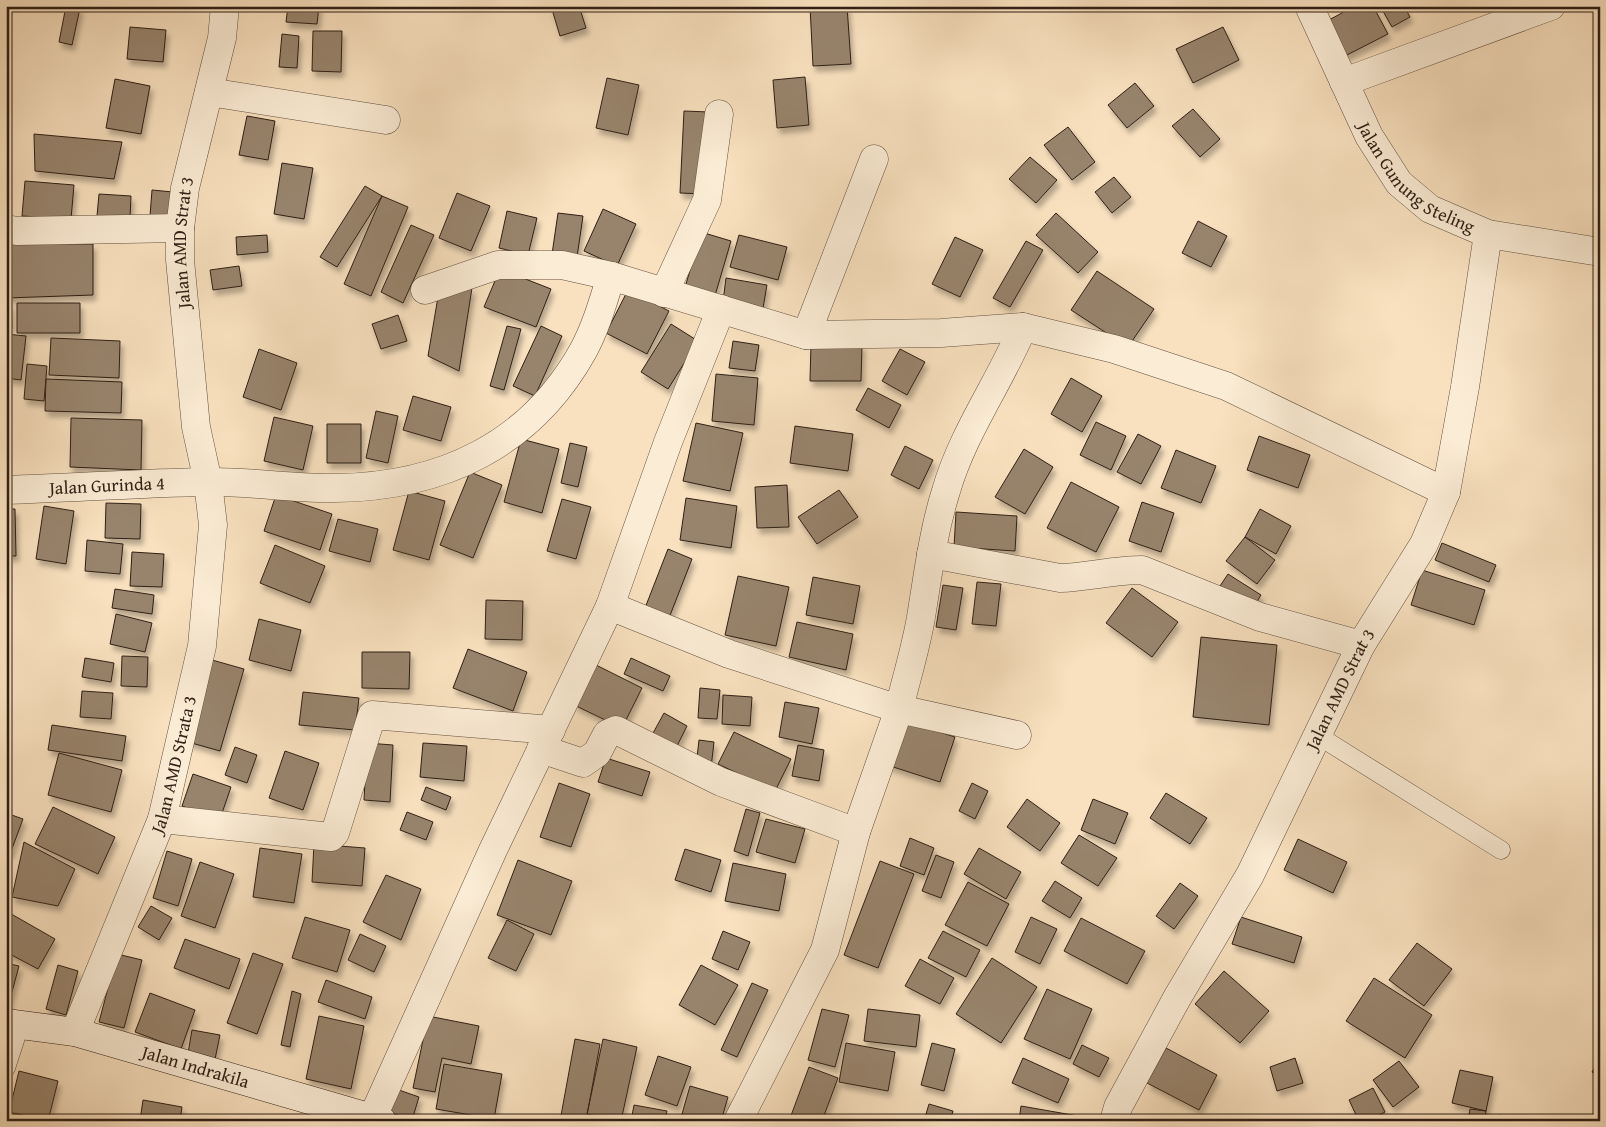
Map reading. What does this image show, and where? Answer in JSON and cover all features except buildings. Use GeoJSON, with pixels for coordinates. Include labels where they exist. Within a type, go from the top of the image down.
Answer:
{"type":"FeatureCollection","features":[{"type":"Feature","properties":{"kind":"street","name":"Jalan AMD Strat 3"},"geometry":{"type":"LineString","coordinates":[[208,482],[196,427],[180,228],[185,188],[222,38],[225,6]]}},
{"type":"Feature","properties":{"kind":"street","name":"Jalan Gunung Steling"},"geometry":{"type":"LineString","coordinates":[[1309,6],[1369,136],[1398,183],[1430,209],[1488,234],[1600,252]]}},
{"type":"Feature","properties":{"kind":"street"},"geometry":{"type":"LineString","coordinates":[[1344,82],[1551,6]]}},
{"type":"Feature","properties":{"kind":"street"},"geometry":{"type":"LineString","coordinates":[[209,92],[386,120]]}},
{"type":"Feature","properties":{"kind":"street"},"geometry":{"type":"LineString","coordinates":[[664,293],[707,200],[719,114]]}},
{"type":"Feature","properties":{"kind":"street"},"geometry":{"type":"LineString","coordinates":[[806,334],[874,158]]}},
{"type":"Feature","properties":{"kind":"street"},"geometry":{"type":"LineString","coordinates":[[6,229],[17,231],[180,228]]}},
{"type":"Feature","properties":{"kind":"street","name":"Jalan AMD Strat 3"},"geometry":{"type":"LineString","coordinates":[[1114,1121],[1118,1107],[1177,998],[1250,875],[1361,645],[1424,544],[1446,492],[1465,387],[1488,234]]}},
{"type":"Feature","properties":{"kind":"street"},"geometry":{"type":"LineString","coordinates":[[425,290],[498,265],[562,265],[611,276],[806,334],[941,333],[1023,326],[1114,349],[1226,386],[1446,492]]}},
{"type":"Feature","properties":{"kind":"street","name":"Jalan Gurinda 4"},"geometry":{"type":"LineString","coordinates":[[6,490],[208,482],[335,488],[410,482],[451,469],[506,440],[538,413],[565,380],[583,350],[597,319],[611,276]]}},
{"type":"Feature","properties":{"kind":"street"},"geometry":{"type":"LineString","coordinates":[[375,1120],[546,740],[610,606],[668,442],[722,309]]}},
{"type":"Feature","properties":{"kind":"street"},"geometry":{"type":"LineString","coordinates":[[738,1121],[825,950],[856,832],[899,709],[921,619],[930,554],[946,490],[966,439],[1013,350],[1023,326]]}},
{"type":"Feature","properties":{"kind":"street","name":"Jalan AMD Strata 3"},"geometry":{"type":"LineString","coordinates":[[75,1032],[162,819],[202,646],[213,539],[208,482]]}},
{"type":"Feature","properties":{"kind":"street"},"geometry":{"type":"LineString","coordinates":[[930,554],[1060,578],[1081,578],[1122,570],[1142,570],[1173,580],[1260,617],[1297,629],[1361,645]]}},
{"type":"Feature","properties":{"kind":"street"},"geometry":{"type":"LineString","coordinates":[[610,606],[729,654],[899,709],[1017,735]]}},
{"type":"Feature","properties":{"kind":"street"},"geometry":{"type":"LineString","coordinates":[[162,819],[331,837],[335,834],[372,715],[546,740],[583,763],[597,753],[607,734],[616,730],[721,782],[856,832]]}},
{"type":"Feature","properties":{"kind":"street","name":"Jalan Indrakila"},"geometry":{"type":"LineString","coordinates":[[13,1024],[75,1032],[292,1093],[375,1120]]}},
{"type":"Feature","properties":{"kind":"lane"},"geometry":{"type":"LineString","coordinates":[[1317,734],[1501,850]]}},
{"type":"Feature","properties":{"kind":"lane"},"geometry":{"type":"LineString","coordinates":[[6,1068],[13,1024]]}}]}
